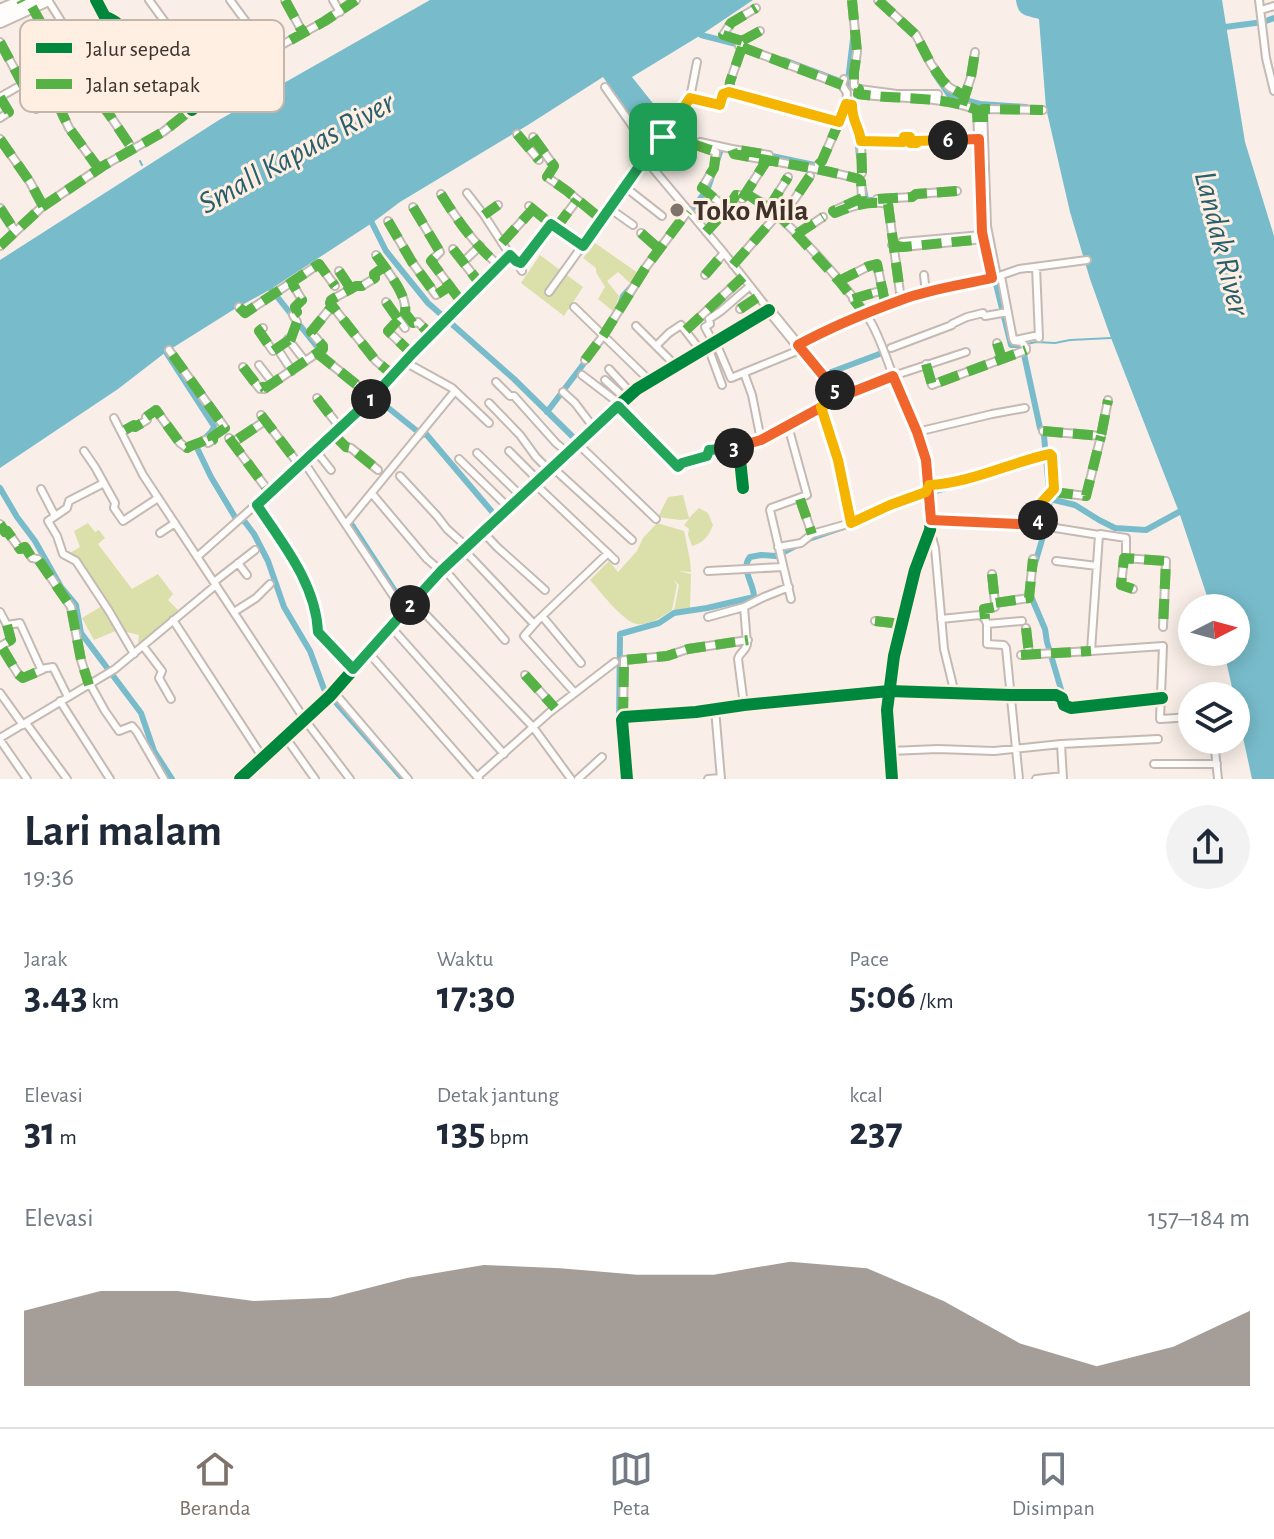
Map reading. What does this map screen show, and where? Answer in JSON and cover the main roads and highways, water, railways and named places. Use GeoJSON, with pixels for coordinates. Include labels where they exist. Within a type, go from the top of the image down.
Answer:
{"type":"FeatureCollection","features":[{"type":"Feature","properties":{"kind":"highway"},"geometry":{"type":"LineString","coordinates":[[0,11],[25,2],[47,0]]}},
{"type":"Feature","properties":{"kind":"highway"},"geometry":{"type":"LineString","coordinates":[[0,21],[25,2]]}},
{"type":"Feature","properties":{"kind":"water","name":"Small Kapuas River"},"geometry":{"type":"Polygon","coordinates":[[[430,0],[753,0],[632,77],[671,126],[664,134],[645,117],[631,117],[603,77],[400,202],[271,289],[166,352],[118,389],[0,468],[0,260],[233,112],[284,112],[284,83],[430,0]]]}},
{"type":"Feature","properties":{"kind":"water","name":"Landak River"},"geometry":{"type":"Polygon","coordinates":[[[1016,0],[1222,0],[1245,142],[1274,236],[1274,779],[1252,779],[1247,754],[1250,754],[1250,682],[1231,682],[1227,666],[1250,666],[1250,594],[1206,594],[1179,512],[1111,338],[1070,212],[1046,108],[1039,19],[1020,12],[1016,0]]]}},
{"type":"Feature","properties":{"kind":"waterway"},"geometry":{"type":"LineString","coordinates":[[1225,27],[1274,18]]}},
{"type":"Feature","properties":{"kind":"waterway"},"geometry":{"type":"LineString","coordinates":[[701,35],[744,46]]}},
{"type":"Feature","properties":{"kind":"waterway"},"geometry":{"type":"LineString","coordinates":[[853,39],[847,89],[850,106],[847,110],[857,133],[859,157]]}},
{"type":"Feature","properties":{"kind":"waterway"},"geometry":{"type":"LineString","coordinates":[[784,60],[845,83]]}},
{"type":"Feature","properties":{"kind":"waterway"},"geometry":{"type":"LineString","coordinates":[[934,73],[950,96],[980,104],[1026,107]]}},
{"type":"Feature","properties":{"kind":"waterway"},"geometry":{"type":"LineString","coordinates":[[980,104],[980,118]]}},
{"type":"Feature","properties":{"kind":"waterway"},"geometry":{"type":"LineString","coordinates":[[666,132],[693,141]]}},
{"type":"Feature","properties":{"kind":"waterway"},"geometry":{"type":"LineString","coordinates":[[688,215],[708,188],[721,149]]}},
{"type":"Feature","properties":{"kind":"waterway"},"geometry":{"type":"LineString","coordinates":[[767,155],[819,166],[822,164]]}},
{"type":"Feature","properties":{"kind":"waterway"},"geometry":{"type":"LineString","coordinates":[[140,161],[142,165]]}},
{"type":"Feature","properties":{"kind":"waterway"},"geometry":{"type":"LineString","coordinates":[[860,168],[866,200],[878,200]]}},
{"type":"Feature","properties":{"kind":"waterway"},"geometry":{"type":"LineString","coordinates":[[372,223],[386,251],[428,303],[514,379],[572,436]]}},
{"type":"Feature","properties":{"kind":"waterway"},"geometry":{"type":"LineString","coordinates":[[994,276],[1011,345],[1022,345],[1044,436],[1050,499],[1047,523],[1034,567]]}},
{"type":"Feature","properties":{"kind":"waterway"},"geometry":{"type":"LineString","coordinates":[[618,311],[623,296],[631,287]]}},
{"type":"Feature","properties":{"kind":"waterway"},"geometry":{"type":"LineString","coordinates":[[271,289],[322,353]]}},
{"type":"Feature","properties":{"kind":"waterway"},"geometry":{"type":"LineString","coordinates":[[1027,344],[1111,338]]}},
{"type":"Feature","properties":{"kind":"waterway"},"geometry":{"type":"LineString","coordinates":[[826,374],[898,347]]}},
{"type":"Feature","properties":{"kind":"waterway"},"geometry":{"type":"LineString","coordinates":[[166,352],[214,426],[197,448],[235,517],[245,522],[254,534],[268,561],[284,607],[310,651],[324,689],[403,779]]}},
{"type":"Feature","properties":{"kind":"waterway"},"geometry":{"type":"LineString","coordinates":[[547,412],[588,358]]}},
{"type":"Feature","properties":{"kind":"waterway"},"geometry":{"type":"LineString","coordinates":[[361,386],[422,435],[420,437]]}},
{"type":"Feature","properties":{"kind":"waterway"},"geometry":{"type":"LineString","coordinates":[[422,435],[426,434],[494,514],[465,543]]}},
{"type":"Feature","properties":{"kind":"waterway"},"geometry":{"type":"LineString","coordinates":[[929,493],[1047,458]]}},
{"type":"Feature","properties":{"kind":"waterway"},"geometry":{"type":"LineString","coordinates":[[0,488],[61,587],[76,605],[81,633],[141,713],[154,751],[172,779]]}},
{"type":"Feature","properties":{"kind":"waterway"},"geometry":{"type":"LineString","coordinates":[[1050,499],[1075,505],[1115,528],[1146,530],[1179,512]]}},
{"type":"Feature","properties":{"kind":"waterway"},"geometry":{"type":"LineString","coordinates":[[352,519],[350,522],[402,602],[410,595],[416,602]]}},
{"type":"Feature","properties":{"kind":"waterway"},"geometry":{"type":"LineString","coordinates":[[623,779],[619,729],[620,634],[659,623],[674,613],[754,597],[746,566],[750,557],[776,556],[809,539],[844,527]]}},
{"type":"Feature","properties":{"kind":"waterway"},"geometry":{"type":"LineString","coordinates":[[1030,594],[1045,629],[1063,696]]}},
{"type":"Feature","properties":{"kind":"place","name":"Toko Mila"},"geometry":{"type":"Point","coordinates":[677,210]}}]}
